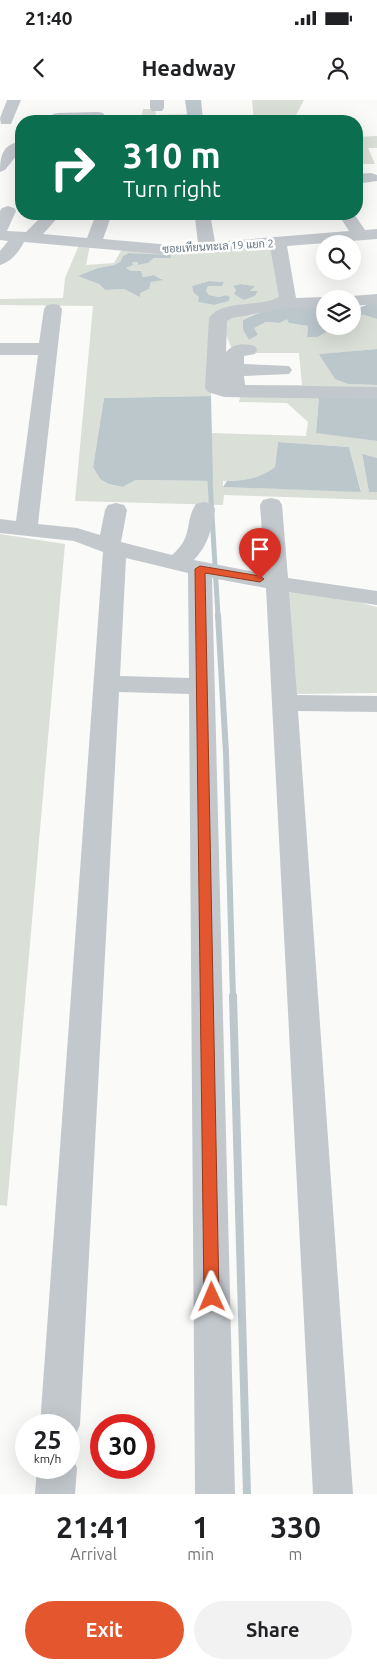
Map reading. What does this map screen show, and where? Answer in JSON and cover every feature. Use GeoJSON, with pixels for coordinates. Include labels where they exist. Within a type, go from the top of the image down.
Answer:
{"type":"FeatureCollection","features":[{"type":"Feature","properties":{"kind":"street"},"geometry":{"type":"LineString","coordinates":[[6,121],[14,100]]}},
{"type":"Feature","properties":{"kind":"street"},"geometry":{"type":"LineString","coordinates":[[58,101],[58,115]]}},
{"type":"Feature","properties":{"kind":"street"},"geometry":{"type":"LineString","coordinates":[[0,167],[15,148]]}},
{"type":"Feature","properties":{"kind":"street"},"geometry":{"type":"LineString","coordinates":[[0,228],[8,211]]}},
{"type":"Feature","properties":{"kind":"street"},"geometry":{"type":"LineString","coordinates":[[0,260],[45,220]]}},
{"type":"Feature","properties":{"kind":"street"},"geometry":{"type":"LineString","coordinates":[[93,243],[102,220]]}},
{"type":"Feature","properties":{"kind":"street"},"geometry":{"type":"LineString","coordinates":[[204,220],[207,248]]}},
{"type":"Feature","properties":{"kind":"street"},"geometry":{"type":"LineString","coordinates":[[353,220],[369,235]]}},
{"type":"Feature","properties":{"kind":"street","name":"ซอยเทียนทะเล 19 แยก 2"},"geometry":{"type":"LineString","coordinates":[[0,234],[146,249],[207,248],[369,235]]}},
{"type":"Feature","properties":{"kind":"street"},"geometry":{"type":"LineString","coordinates":[[278,243],[288,295],[285,302]]}},
{"type":"Feature","properties":{"kind":"street"},"geometry":{"type":"LineString","coordinates":[[361,301],[377,300]]}},
{"type":"Feature","properties":{"kind":"street"},"geometry":{"type":"LineString","coordinates":[[316,303],[285,302],[237,310],[218,318],[215,388],[224,391],[377,394]]}},
{"type":"Feature","properties":{"kind":"street"},"geometry":{"type":"LineString","coordinates":[[26,528],[53,309]]}},
{"type":"Feature","properties":{"kind":"street"},"geometry":{"type":"LineString","coordinates":[[0,348],[47,349]]}},
{"type":"Feature","properties":{"kind":"street"},"geometry":{"type":"LineString","coordinates":[[236,391],[234,354],[238,350],[248,350]]}},
{"type":"Feature","properties":{"kind":"street"},"geometry":{"type":"LineString","coordinates":[[236,370],[282,370]]}},
{"type":"Feature","properties":{"kind":"street"},"geometry":{"type":"LineString","coordinates":[[270,506],[277,583],[333,1494]]}},
{"type":"Feature","properties":{"kind":"street"},"geometry":{"type":"LineString","coordinates":[[204,509],[199,537],[194,547],[202,569],[201,686],[215,1494]]}},
{"type":"Feature","properties":{"kind":"street"},"geometry":{"type":"LineString","coordinates":[[61,1414],[108,684],[112,547],[116,510]]}},
{"type":"Feature","properties":{"kind":"street"},"geometry":{"type":"LineString","coordinates":[[0,526],[77,535],[112,547],[202,569],[309,589],[377,598]]}},
{"type":"Feature","properties":{"kind":"street"},"geometry":{"type":"LineString","coordinates":[[108,684],[201,686]]}},
{"type":"Feature","properties":{"kind":"street"},"geometry":{"type":"LineString","coordinates":[[284,703],[377,704]]}},
{"type":"Feature","properties":{"kind":"street"},"geometry":{"type":"LineString","coordinates":[[55,1494],[56,1479]]}},
{"type":"Feature","properties":{"kind":"shaded area"},"geometry":{"type":"Polygon","coordinates":[[[185,100],[201,100],[202,115],[187,115],[185,100]]]}},
{"type":"Feature","properties":{"kind":"shaded area"},"geometry":{"type":"Polygon","coordinates":[[[252,100],[304,100],[296,115],[253,115],[252,100]]]}},
{"type":"Feature","properties":{"kind":"shaded area"},"geometry":{"type":"Polygon","coordinates":[[[143,109],[155,109],[156,115],[142,115],[143,109]]]}},
{"type":"Feature","properties":{"kind":"shaded area"},"geometry":{"type":"Polygon","coordinates":[[[377,136],[377,148],[368,148],[375,164],[363,164],[363,137],[377,136]]]}},
{"type":"Feature","properties":{"kind":"shaded area"},"geometry":{"type":"Polygon","coordinates":[[[79,245],[90,245],[86,265],[114,263],[122,249],[179,253],[272,246],[282,295],[276,301],[268,304],[227,308],[219,313],[213,321],[211,396],[104,398],[93,467],[100,479],[107,484],[121,487],[136,480],[212,481],[212,433],[306,436],[308,422],[287,403],[239,402],[243,385],[302,385],[299,353],[251,353],[231,347],[223,327],[224,321],[236,313],[276,308],[255,313],[243,320],[243,330],[249,340],[258,335],[253,328],[266,322],[280,323],[287,318],[290,323],[308,326],[307,337],[361,335],[361,315],[364,315],[377,319],[377,349],[320,354],[336,379],[348,384],[377,385],[377,396],[319,397],[316,432],[377,441],[377,458],[362,455],[369,492],[377,492],[377,500],[224,495],[223,505],[75,501],[93,306],[0,305],[0,299],[63,298],[65,278],[79,245]],[[129,253],[114,265],[98,268],[79,276],[99,284],[105,290],[124,289],[139,296],[139,293],[149,289],[151,282],[162,279],[154,275],[143,277],[141,271],[131,271],[126,268],[132,265],[131,261],[138,262],[138,265],[148,263],[154,258],[171,258],[171,256],[129,253]],[[209,281],[192,286],[193,292],[200,297],[198,302],[214,305],[229,301],[230,297],[226,295],[219,297],[209,295],[206,291],[208,286],[222,286],[224,282],[209,281]],[[240,284],[233,286],[236,290],[235,294],[244,300],[255,296],[258,291],[250,291],[254,286],[240,284]],[[278,442],[275,467],[263,474],[250,478],[223,481],[223,487],[361,491],[349,447],[278,442]]]}},
{"type":"Feature","properties":{"kind":"shaded area"},"geometry":{"type":"Polygon","coordinates":[[[129,253],[171,255],[171,258],[154,258],[148,263],[138,265],[138,262],[132,262],[133,265],[126,268],[131,271],[141,271],[143,277],[154,275],[163,280],[151,282],[149,289],[140,293],[140,297],[124,289],[105,290],[99,284],[78,276],[98,268],[114,265],[129,253]]]}},
{"type":"Feature","properties":{"kind":"shaded area"},"geometry":{"type":"Polygon","coordinates":[[[209,281],[224,282],[222,286],[208,286],[206,291],[209,295],[219,297],[226,295],[230,297],[229,301],[214,305],[198,302],[199,297],[193,292],[192,286],[209,281]]]}},
{"type":"Feature","properties":{"kind":"shaded area"},"geometry":{"type":"Polygon","coordinates":[[[240,284],[255,286],[250,291],[258,291],[255,296],[244,300],[234,294],[236,290],[233,286],[240,284]]]}},
{"type":"Feature","properties":{"kind":"shaded area"},"geometry":{"type":"Polygon","coordinates":[[[377,302],[377,319],[361,315],[361,307],[377,302]]]}},
{"type":"Feature","properties":{"kind":"shaded area"},"geometry":{"type":"Polygon","coordinates":[[[316,306],[316,335],[321,335],[318,337],[307,337],[308,326],[289,323],[287,319],[280,323],[266,322],[254,328],[258,335],[249,340],[243,330],[243,320],[253,315],[283,308],[316,306]]]}},
{"type":"Feature","properties":{"kind":"shaded area"},"geometry":{"type":"Polygon","coordinates":[[[377,349],[377,385],[348,384],[335,379],[319,354],[377,349]]]}},
{"type":"Feature","properties":{"kind":"shaded area"},"geometry":{"type":"Polygon","coordinates":[[[211,396],[213,481],[136,480],[122,487],[108,484],[100,479],[93,467],[104,398],[211,396]]]}},
{"type":"Feature","properties":{"kind":"shaded area"},"geometry":{"type":"Polygon","coordinates":[[[377,396],[377,441],[316,433],[319,397],[377,396]]]}},
{"type":"Feature","properties":{"kind":"shaded area"},"geometry":{"type":"Polygon","coordinates":[[[278,442],[349,447],[361,492],[223,487],[227,481],[252,478],[264,474],[275,467],[278,442]]]}},
{"type":"Feature","properties":{"kind":"shaded area"},"geometry":{"type":"Polygon","coordinates":[[[362,454],[377,458],[377,492],[369,492],[362,454]]]}},
{"type":"Feature","properties":{"kind":"shaded area"},"geometry":{"type":"Polygon","coordinates":[[[0,534],[65,544],[7,1206],[0,1205],[0,534]]]}},
{"type":"Feature","properties":{"kind":"shaded area"},"geometry":{"type":"Polygon","coordinates":[[[300,591],[377,607],[377,693],[289,694],[285,593],[300,591]]]}},
{"type":"Feature","properties":{"kind":"waterway"},"geometry":{"type":"LineString","coordinates":[[210,481],[218,616]]}},
{"type":"Feature","properties":{"kind":"waterway"},"geometry":{"type":"LineString","coordinates":[[218,615],[226,753],[233,998]]}},
{"type":"Feature","properties":{"kind":"waterway"},"geometry":{"type":"LineString","coordinates":[[233,996],[247,1494]]}},
{"type":"Feature","properties":{"kind":"route"},"geometry":{"type":"LineString","coordinates":[[212,1297],[200,569],[260,579]]}}]}
